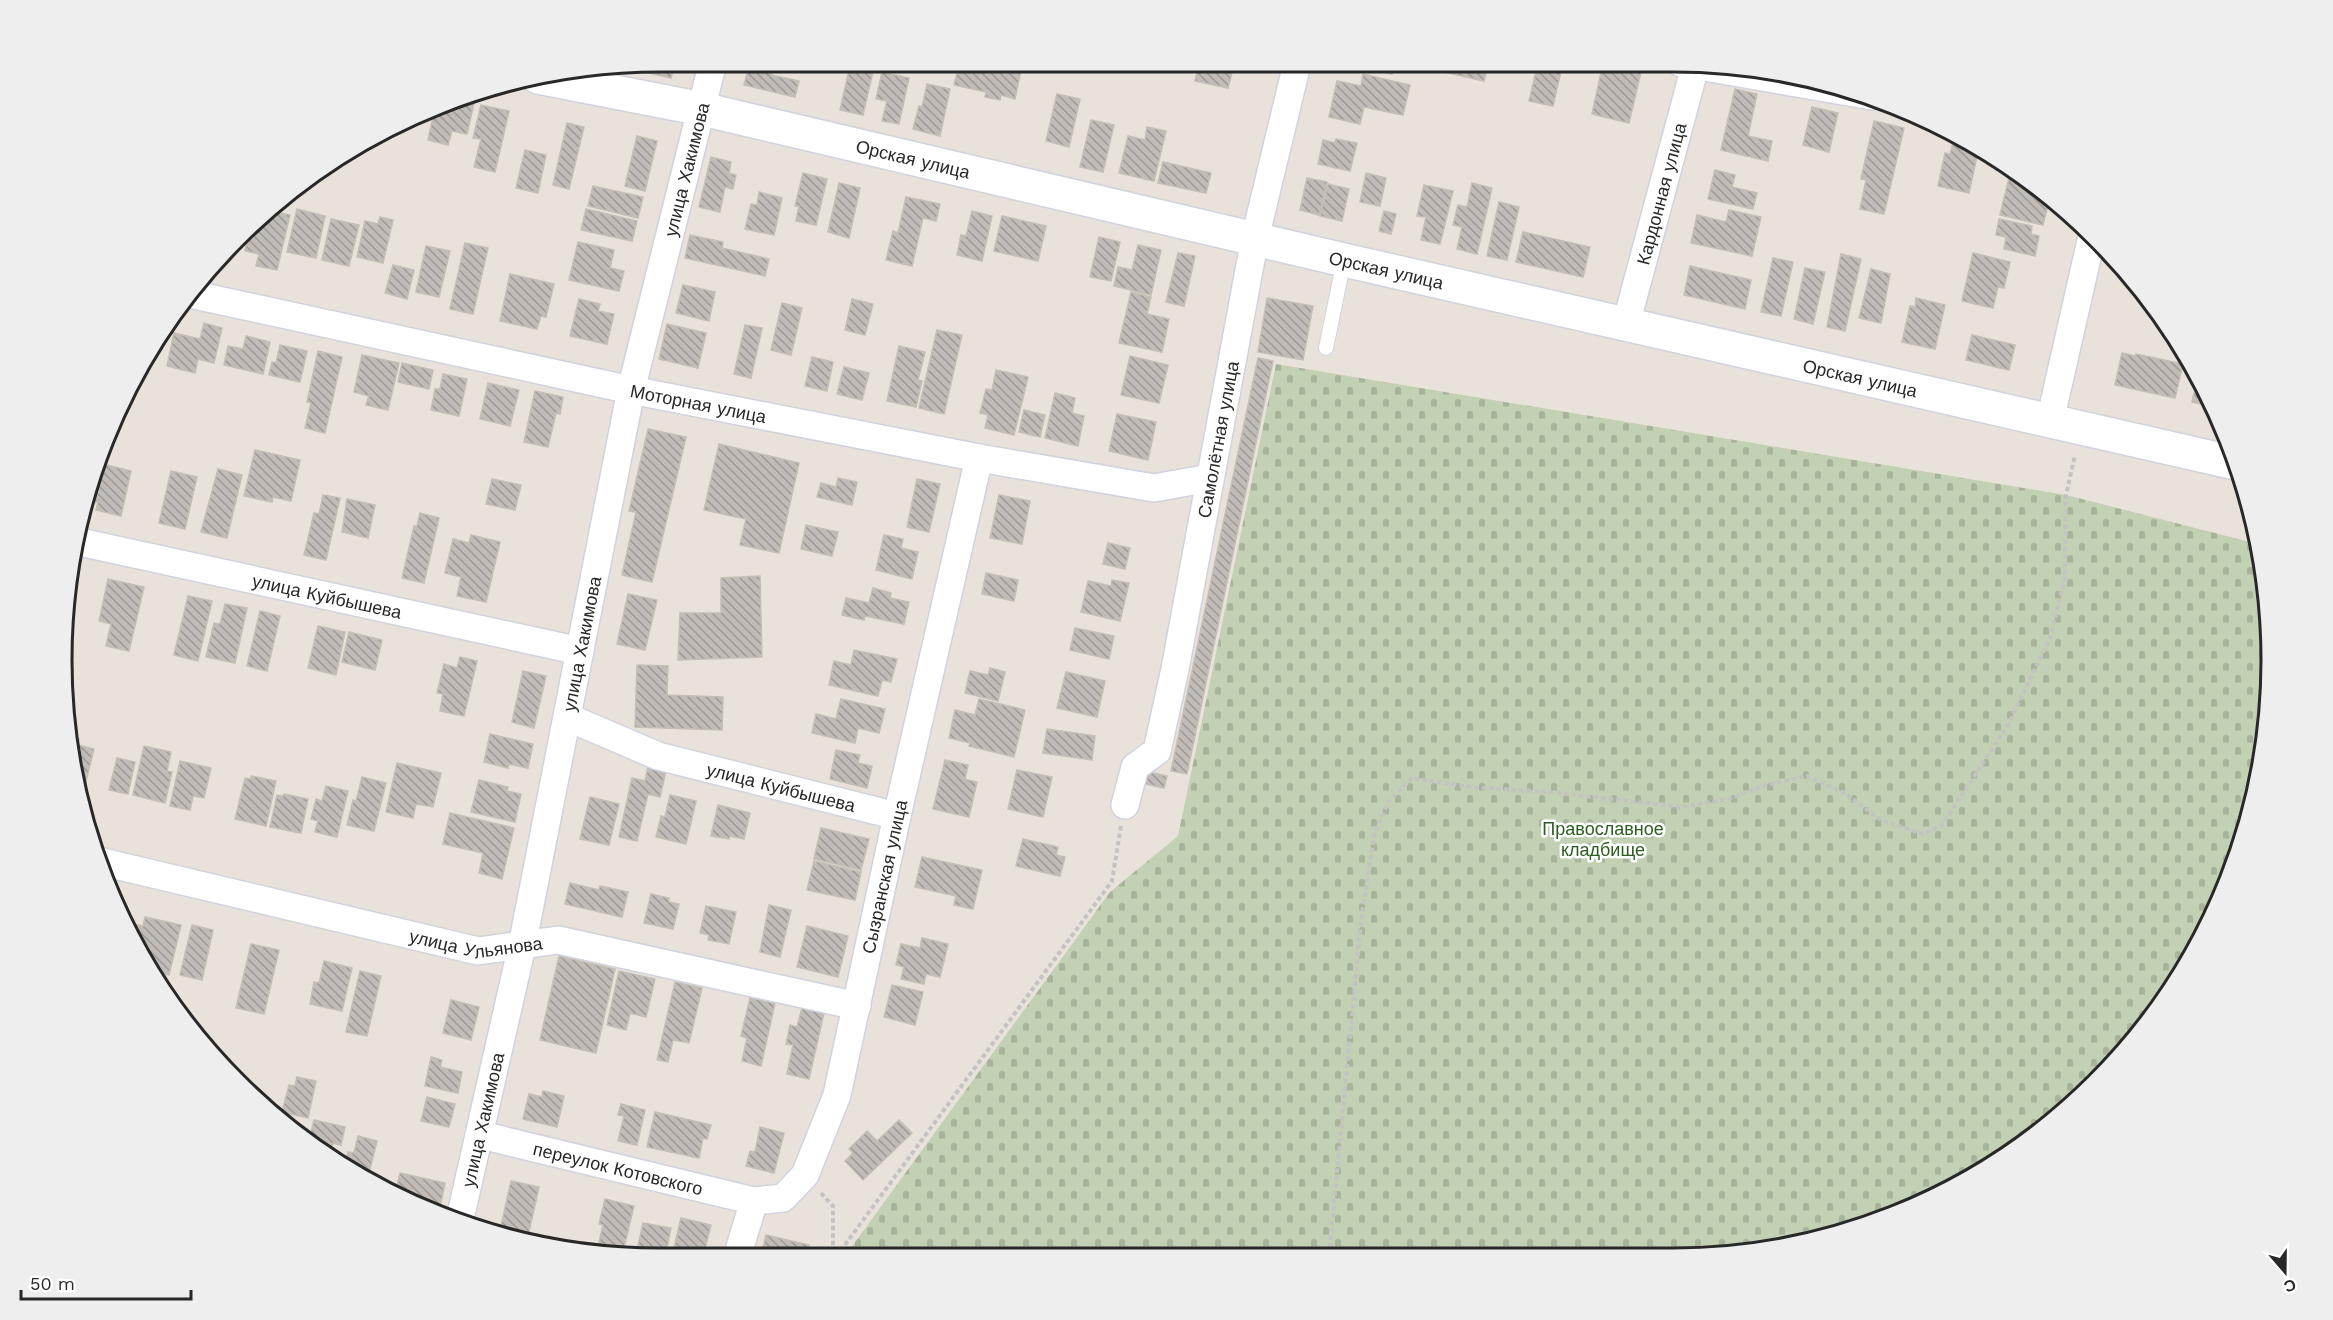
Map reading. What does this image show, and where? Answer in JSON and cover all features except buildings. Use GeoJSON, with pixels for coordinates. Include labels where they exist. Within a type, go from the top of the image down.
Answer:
{"type":"FeatureCollection","features":[{"type":"Feature","properties":{"kind":"main road","name":"Орская улица"},"geometry":{"type":"LineString","coordinates":[[558,81],[702,109],[1344,260],[2226,461]]}},
{"type":"Feature","properties":{"kind":"street","name":"улица Хакимова"},"geometry":{"type":"LineString","coordinates":[[461,1213],[522,946],[632,390],[711,72]]}},
{"type":"Feature","properties":{"kind":"street","name":"Самолётная улица"},"geometry":{"type":"LineString","coordinates":[[1125,805],[1135,767],[1157,751],[1175,669],[1256,238],[1295,72]]}},
{"type":"Feature","properties":{"kind":"street","name":"Кардонная улица"},"geometry":{"type":"LineString","coordinates":[[1626,324],[1689,72]]}},
{"type":"Feature","properties":{"kind":"street"},"geometry":{"type":"LineString","coordinates":[[2050,421],[2090,245]]}},
{"type":"Feature","properties":{"kind":"street","name":"Моторная улица"},"geometry":{"type":"LineString","coordinates":[[199,296],[632,390],[979,458],[1154,488],[1210,478]]}},
{"type":"Feature","properties":{"kind":"street","name":"Сызранская улица"},"geometry":{"type":"LineString","coordinates":[[754,1201],[783,1198],[805,1175],[837,1095],[897,816],[979,458]]}},
{"type":"Feature","properties":{"kind":"street","name":"улица Куйбышева"},"geometry":{"type":"LineString","coordinates":[[84,543],[580,651]]}},
{"type":"Feature","properties":{"kind":"street","name":"улица Куйбышева"},"geometry":{"type":"LineString","coordinates":[[567,717],[658,756],[897,816]]}},
{"type":"Feature","properties":{"kind":"street","name":"улица Ульянова"},"geometry":{"type":"LineString","coordinates":[[109,864],[478,951],[558,940],[857,1006]]}},
{"type":"Feature","properties":{"kind":"street","name":"переулок Котовского"},"geometry":{"type":"LineString","coordinates":[[481,1135],[754,1201]]}},
{"type":"Feature","properties":{"kind":"street"},"geometry":{"type":"LineString","coordinates":[[740,1248],[754,1201]]}},
{"type":"Feature","properties":{"kind":"lane"},"geometry":{"type":"LineString","coordinates":[[1326,348],[1344,260]]}},
{"type":"Feature","properties":{"kind":"path"},"geometry":{"type":"LineString","coordinates":[[1330,1248],[1362,913],[1375,832],[1389,801],[1412,778],[1471,787],[1549,792],[1682,807],[1729,799],[1766,785],[1807,776],[1846,794],[1881,820],[1923,834],[1942,825],[2008,725],[2050,638],[2065,578],[2066,495],[2082,428]]}},
{"type":"Feature","properties":{"kind":"path"},"geometry":{"type":"LineString","coordinates":[[842,1248],[1112,881],[1125,805]]}},
{"type":"Feature","properties":{"kind":"path"},"geometry":{"type":"LineString","coordinates":[[805,1175],[833,1206],[835,1248]]}},
{"type":"Feature","properties":{"kind":"green space","name":"Православное кладбище"},"geometry":{"type":"Polygon","coordinates":[[[1276,364],[2066,495],[2249,542],[2260,622],[2261,660],[2260,698],[2250,775],[2230,849],[2216,885],[2182,954],[2162,987],[2115,1048],[2089,1076],[2061,1102],[2000,1149],[1933,1187],[1898,1203],[1825,1228],[1750,1243],[1673,1248],[851,1248],[1110,892],[1178,836],[1276,364]]]}}]}
